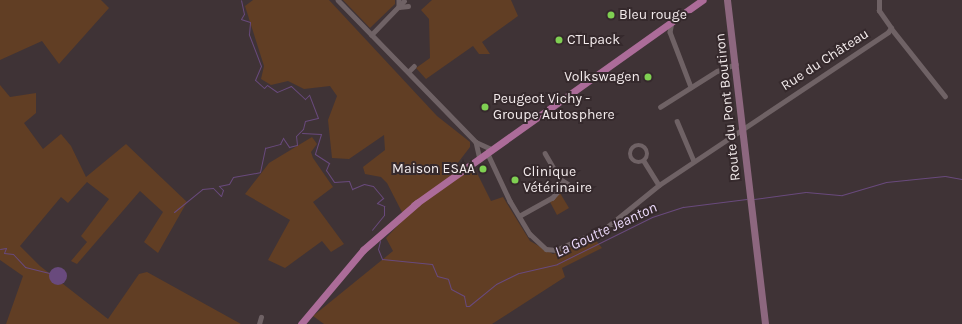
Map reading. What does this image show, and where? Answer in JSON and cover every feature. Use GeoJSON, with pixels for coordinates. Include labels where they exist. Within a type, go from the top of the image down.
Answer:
{"type":"FeatureCollection","features":[{"type":"Feature","properties":{"kind":"main road"},"geometry":{"type":"LineString","coordinates":[[300,324],[363,250],[414,205],[642,42],[696,0]]}},
{"type":"Feature","properties":{"kind":"main road"},"geometry":{"type":"LineString","coordinates":[[642,42],[702,0]]}},
{"type":"Feature","properties":{"kind":"main road"},"geometry":{"type":"LineString","coordinates":[[679,16],[706,0]]}},
{"type":"Feature","properties":{"kind":"main road","name":"Route du Pont Boutiron"},"geometry":{"type":"LineString","coordinates":[[727,0],[730,9],[766,324]]}},
{"type":"Feature","properties":{"kind":"main road","name":"Route du Pont Boutiron"},"geometry":{"type":"LineString","coordinates":[[730,9],[731,0]]}},
{"type":"Feature","properties":{"kind":"street"},"geometry":{"type":"LineString","coordinates":[[338,0],[476,142],[489,151]]}},
{"type":"Feature","properties":{"kind":"street"},"geometry":{"type":"LineString","coordinates":[[398,0],[399,6]]}},
{"type":"Feature","properties":{"kind":"street"},"geometry":{"type":"LineString","coordinates":[[879,0],[879,11],[890,28],[945,96]]}},
{"type":"Feature","properties":{"kind":"street"},"geometry":{"type":"LineString","coordinates":[[372,34],[403,1]]}},
{"type":"Feature","properties":{"kind":"street"},"geometry":{"type":"LineString","coordinates":[[672,22],[670,32],[691,87]]}},
{"type":"Feature","properties":{"kind":"street","name":"Rue du Château"},"geometry":{"type":"LineString","coordinates":[[489,151],[519,216],[541,245],[556,250],[606,227],[659,185],[890,28]]}},
{"type":"Feature","properties":{"kind":"street"},"geometry":{"type":"LineString","coordinates":[[662,29],[670,32]]}},
{"type":"Feature","properties":{"kind":"street"},"geometry":{"type":"LineString","coordinates":[[660,107],[691,87],[736,64]]}},
{"type":"Feature","properties":{"kind":"street"},"geometry":{"type":"LineString","coordinates":[[408,72],[414,66]]}},
{"type":"Feature","properties":{"kind":"street"},"geometry":{"type":"LineString","coordinates":[[677,121],[694,161]]}},
{"type":"Feature","properties":{"kind":"street"},"geometry":{"type":"LineString","coordinates":[[476,142],[479,158]]}},
{"type":"Feature","properties":{"kind":"street"},"geometry":{"type":"LineString","coordinates":[[642,145],[648,150],[644,161],[638,163],[631,158],[633,147],[642,145]]}},
{"type":"Feature","properties":{"kind":"street"},"geometry":{"type":"LineString","coordinates":[[545,153],[560,179],[576,189]]}},
{"type":"Feature","properties":{"kind":"street"},"geometry":{"type":"LineString","coordinates":[[644,161],[659,185]]}},
{"type":"Feature","properties":{"kind":"street"},"geometry":{"type":"LineString","coordinates":[[519,216],[552,198],[558,191],[560,179]]}},
{"type":"Feature","properties":{"kind":"street"},"geometry":{"type":"LineString","coordinates":[[259,324],[261,317]]}},
{"type":"Feature","properties":{"kind":"shaded area"},"geometry":{"type":"Polygon","coordinates":[[[0,0],[101,0],[109,8],[59,64],[42,41],[0,60],[0,0]]]}},
{"type":"Feature","properties":{"kind":"shaded area"},"geometry":{"type":"Polygon","coordinates":[[[253,0],[329,0],[437,116],[470,142],[470,147],[457,164],[475,169],[491,201],[503,197],[530,241],[553,254],[594,238],[602,248],[562,268],[565,277],[492,324],[324,324],[313,316],[393,251],[386,238],[405,218],[387,183],[381,177],[365,174],[363,167],[385,150],[384,135],[349,159],[332,158],[328,120],[337,96],[330,86],[304,89],[288,81],[271,85],[261,79],[264,66],[245,6],[253,0]]]}},
{"type":"Feature","properties":{"kind":"shaded area"},"geometry":{"type":"Polygon","coordinates":[[[343,0],[395,0],[395,4],[370,28],[343,0]]]}},
{"type":"Feature","properties":{"kind":"shaded area"},"geometry":{"type":"Polygon","coordinates":[[[432,0],[511,0],[518,16],[482,42],[490,54],[479,54],[473,46],[426,79],[416,68],[430,58],[429,19],[421,10],[432,0]]]}},
{"type":"Feature","properties":{"kind":"shaded area"},"geometry":{"type":"Polygon","coordinates":[[[0,85],[10,97],[36,93],[36,113],[24,123],[43,149],[61,134],[71,146],[86,177],[126,144],[187,202],[158,253],[144,242],[163,212],[140,191],[77,264],[71,261],[87,242],[81,236],[109,199],[87,182],[68,203],[61,197],[20,246],[40,266],[108,319],[139,274],[147,272],[241,324],[6,324],[23,276],[0,260],[0,85]]]}},
{"type":"Feature","properties":{"kind":"shaded area"},"geometry":{"type":"Polygon","coordinates":[[[312,137],[317,144],[311,152],[313,158],[333,187],[313,202],[344,244],[331,252],[322,241],[285,268],[268,260],[290,220],[245,194],[269,163],[312,137]]]}},
{"type":"Feature","properties":{"kind":"shaded area"},"geometry":{"type":"Polygon","coordinates":[[[560,193],[569,208],[557,215],[550,202],[560,193]]]}},
{"type":"Feature","properties":{"kind":"shaded area"},"geometry":{"type":"Polygon","coordinates":[[[58,267],[64,270],[67,276],[64,282],[58,285],[52,282],[49,276],[52,270],[58,267]]]}},
{"type":"Feature","properties":{"kind":"waterway","name":"La Goutte Jeanton"},"geometry":{"type":"LineString","coordinates":[[174,212],[202,189],[213,188],[221,196],[223,190],[219,186],[229,184],[233,177],[260,172],[265,148],[280,144],[283,138],[289,147],[297,145],[296,136],[303,129],[305,121],[318,118],[309,95],[305,99],[291,86],[277,92],[267,85],[264,88],[255,80],[261,66],[249,34],[250,22],[241,19],[244,14],[241,0]]}},
{"type":"Feature","properties":{"kind":"waterway","name":"La Goutte Jeanton"},"geometry":{"type":"LineString","coordinates":[[302,133],[321,134],[315,154],[329,163],[326,170],[334,182],[349,181],[352,189],[364,184],[373,186],[383,198],[377,203],[384,206],[384,215],[372,230]]}},
{"type":"Feature","properties":{"kind":"waterway","name":"La Goutte Jeanton"},"geometry":{"type":"LineString","coordinates":[[754,199],[806,192],[842,195],[886,182],[945,176],[962,179]]}},
{"type":"Feature","properties":{"kind":"waterway","name":"La Goutte Jeanton"},"geometry":{"type":"LineString","coordinates":[[380,241],[378,249],[382,259],[432,264],[437,276],[448,279],[451,289],[464,296],[466,306],[469,306],[496,284],[519,273],[557,264],[652,217],[683,207],[747,199]]}},
{"type":"Feature","properties":{"kind":"waterway"},"geometry":{"type":"LineString","coordinates":[[0,249],[6,248],[4,253],[13,254],[25,267],[49,273]]}},
{"type":"Feature","properties":{"kind":"place","name":"Bleu rouge"},"geometry":{"type":"Point","coordinates":[611,15]}},
{"type":"Feature","properties":{"kind":"place","name":"CTLpack"},"geometry":{"type":"Point","coordinates":[559,40]}},
{"type":"Feature","properties":{"kind":"place","name":"Volkswagen"},"geometry":{"type":"Point","coordinates":[648,77]}},
{"type":"Feature","properties":{"kind":"place","name":"Peugeot Vichy - Groupe Autosphere"},"geometry":{"type":"Point","coordinates":[485,107]}},
{"type":"Feature","properties":{"kind":"place","name":"Maison ESAA"},"geometry":{"type":"Point","coordinates":[483,169]}},
{"type":"Feature","properties":{"kind":"place","name":"Clinique Vétérinaire"},"geometry":{"type":"Point","coordinates":[515,180]}}]}
